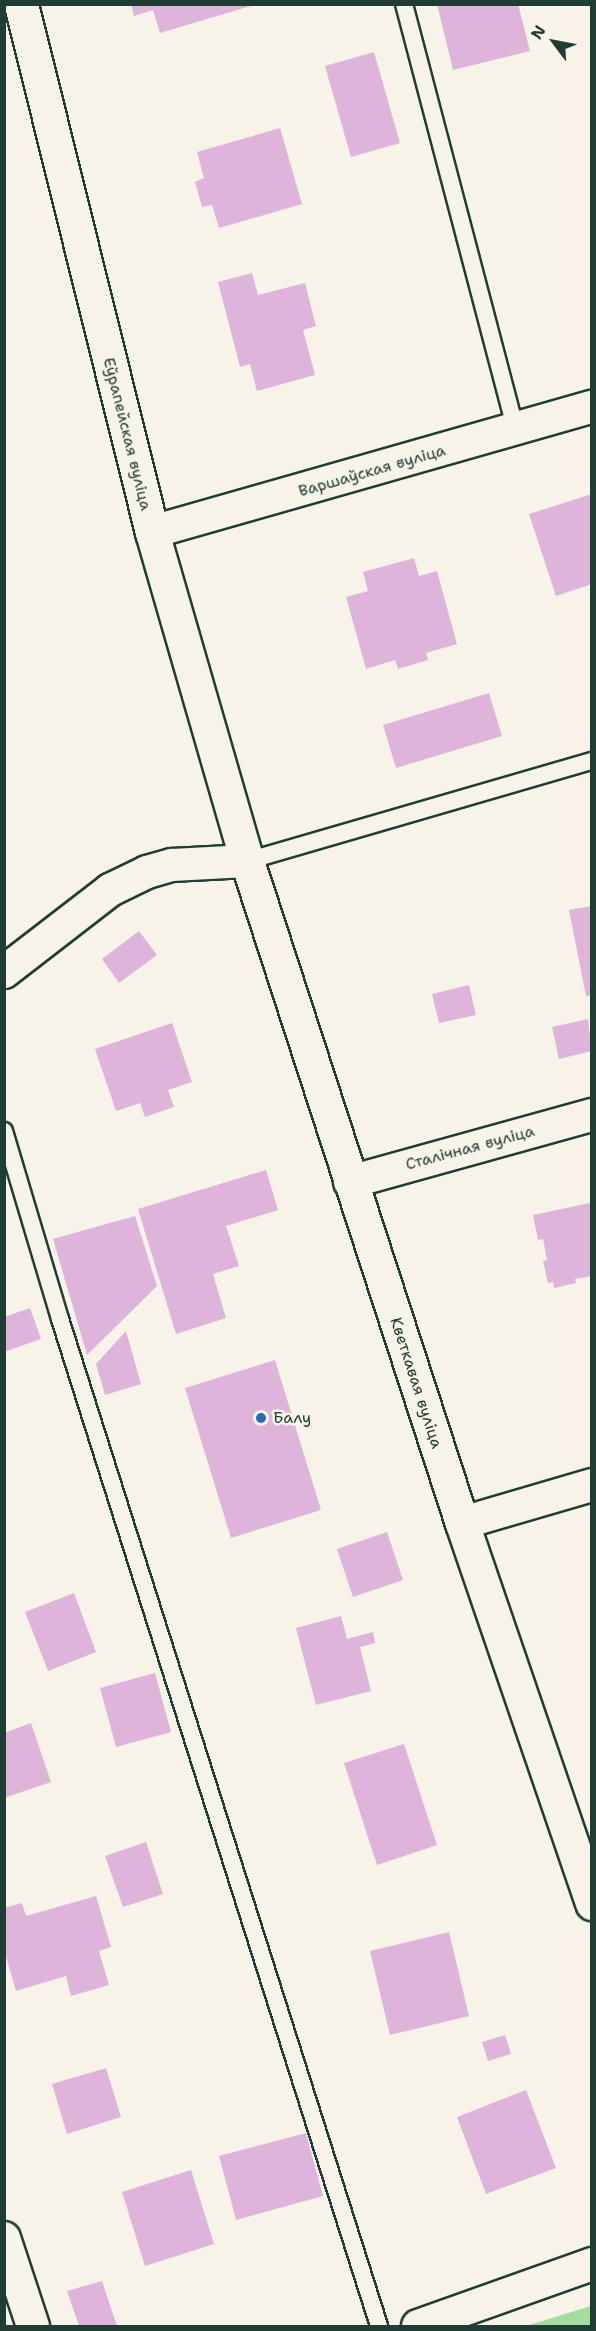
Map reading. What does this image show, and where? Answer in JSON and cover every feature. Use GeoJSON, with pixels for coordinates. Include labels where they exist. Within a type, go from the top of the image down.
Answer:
{"type":"FeatureCollection","features":[{"type":"Feature","properties":{"kind":"street","name":"Еўрапейская вуліца"},"geometry":{"type":"LineString","coordinates":[[21,4],[152,532],[246,861]]}},
{"type":"Feature","properties":{"kind":"street","name":"Варшаўская вуліца"},"geometry":{"type":"LineString","coordinates":[[152,532],[591,407]]}},
{"type":"Feature","properties":{"kind":"street"},"geometry":{"type":"LineString","coordinates":[[4,972],[110,890],[147,872],[172,865],[246,861]]}},
{"type":"Feature","properties":{"kind":"street","name":"Кветкавая вуліца"},"geometry":{"type":"LineString","coordinates":[[246,861],[462,1523],[582,1851],[591,1903]]}},
{"type":"Feature","properties":{"kind":"street","name":"Сталічная вуліца"},"geometry":{"type":"LineString","coordinates":[[350,1182],[591,1115]]}},
{"type":"Feature","properties":{"kind":"street"},"geometry":{"type":"LineString","coordinates":[[462,1523],[591,1485]]}},
{"type":"Feature","properties":{"kind":"street"},"geometry":{"type":"LineString","coordinates":[[4,2238],[33,2326]]}},
{"type":"Feature","properties":{"kind":"street"},"geometry":{"type":"LineString","coordinates":[[418,2326],[591,2264]]}},
{"type":"Feature","properties":{"kind":"lane"},"geometry":{"type":"LineString","coordinates":[[404,4],[516,430]]}},
{"type":"Feature","properties":{"kind":"lane"},"geometry":{"type":"LineString","coordinates":[[246,861],[591,761]]}},
{"type":"Feature","properties":{"kind":"lane"},"geometry":{"type":"LineString","coordinates":[[4,1131],[70,1353],[379,2326]]}},
{"type":"Feature","properties":{"kind":"green space"},"geometry":{"type":"Polygon","coordinates":[[[591,2306],[591,2326],[526,2326],[591,2306]]]}},
{"type":"Feature","properties":{"kind":"building"},"geometry":{"type":"Polygon","coordinates":[[[131,4],[254,5],[160,33],[153,10],[134,16],[131,4]]]}},
{"type":"Feature","properties":{"kind":"building"},"geometry":{"type":"Polygon","coordinates":[[[437,4],[518,4],[530,51],[453,70],[437,4]]]}},
{"type":"Feature","properties":{"kind":"building"},"geometry":{"type":"Polygon","coordinates":[[[374,52],[400,143],[351,157],[325,66],[374,52]]]}},
{"type":"Feature","properties":{"kind":"building"},"geometry":{"type":"Polygon","coordinates":[[[280,128],[302,204],[219,228],[212,205],[202,207],[195,182],[204,178],[197,152],[280,128]]]}},
{"type":"Feature","properties":{"kind":"building"},"geometry":{"type":"Polygon","coordinates":[[[252,273],[258,295],[305,283],[316,326],[303,330],[315,375],[257,391],[250,364],[240,367],[218,282],[252,273]]]}},
{"type":"Feature","properties":{"kind":"building"},"geometry":{"type":"Polygon","coordinates":[[[592,494],[592,584],[556,596],[529,514],[592,494]]]}},
{"type":"Feature","properties":{"kind":"building"},"geometry":{"type":"Polygon","coordinates":[[[414,558],[419,576],[437,571],[457,644],[426,653],[428,660],[398,669],[395,660],[366,669],[346,597],[368,591],[363,572],[414,558]]]}},
{"type":"Feature","properties":{"kind":"building"},"geometry":{"type":"Polygon","coordinates":[[[489,693],[502,736],[396,768],[383,725],[489,693]]]}},
{"type":"Feature","properties":{"kind":"building"},"geometry":{"type":"Polygon","coordinates":[[[592,906],[592,995],[586,996],[569,910],[592,906]]]}},
{"type":"Feature","properties":{"kind":"building"},"geometry":{"type":"Polygon","coordinates":[[[139,931],[157,955],[119,983],[102,959],[139,931]]]}},
{"type":"Feature","properties":{"kind":"building"},"geometry":{"type":"Polygon","coordinates":[[[469,985],[476,1015],[439,1023],[432,994],[469,985]]]}},
{"type":"Feature","properties":{"kind":"building"},"geometry":{"type":"Polygon","coordinates":[[[588,1019],[592,1051],[559,1059],[552,1027],[588,1019]]]}},
{"type":"Feature","properties":{"kind":"building"},"geometry":{"type":"Polygon","coordinates":[[[172,1023],[192,1082],[168,1090],[174,1107],[145,1117],[140,1103],[116,1111],[95,1049],[172,1023]]]}},
{"type":"Feature","properties":{"kind":"building"},"geometry":{"type":"Polygon","coordinates":[[[266,1170],[278,1210],[226,1226],[239,1266],[213,1274],[226,1318],[176,1334],[138,1209],[266,1170]]]}},
{"type":"Feature","properties":{"kind":"building"},"geometry":{"type":"Polygon","coordinates":[[[590,1203],[592,1276],[575,1279],[576,1283],[554,1288],[553,1282],[548,1283],[543,1261],[547,1260],[543,1239],[538,1240],[533,1215],[590,1203]]]}},
{"type":"Feature","properties":{"kind":"building"},"geometry":{"type":"Polygon","coordinates":[[[135,1216],[157,1286],[87,1355],[53,1239],[135,1216]]]}},
{"type":"Feature","properties":{"kind":"building"},"geometry":{"type":"Polygon","coordinates":[[[30,1308],[41,1339],[4,1352],[4,1317],[30,1308]]]}},
{"type":"Feature","properties":{"kind":"building"},"geometry":{"type":"Polygon","coordinates":[[[126,1331],[141,1384],[105,1395],[96,1364],[126,1331]]]}},
{"type":"Feature","properties":{"kind":"building"},"geometry":{"type":"Polygon","coordinates":[[[275,1360],[321,1510],[231,1538],[185,1388],[275,1360]]]}},
{"type":"Feature","properties":{"kind":"building"},"geometry":{"type":"Polygon","coordinates":[[[387,1532],[403,1580],[353,1597],[337,1549],[387,1532]]]}},
{"type":"Feature","properties":{"kind":"building"},"geometry":{"type":"Polygon","coordinates":[[[74,1593],[96,1652],[48,1671],[25,1612],[74,1593]]]}},
{"type":"Feature","properties":{"kind":"building"},"geometry":{"type":"Polygon","coordinates":[[[341,1616],[347,1639],[373,1632],[375,1643],[360,1647],[371,1691],[316,1705],[296,1628],[341,1616]]]}},
{"type":"Feature","properties":{"kind":"building"},"geometry":{"type":"Polygon","coordinates":[[[155,1673],[171,1732],[116,1747],[100,1688],[155,1673]]]}},
{"type":"Feature","properties":{"kind":"building"},"geometry":{"type":"Polygon","coordinates":[[[31,1723],[51,1782],[4,1798],[4,1733],[31,1723]]]}},
{"type":"Feature","properties":{"kind":"building"},"geometry":{"type":"Polygon","coordinates":[[[404,1744],[437,1845],[377,1865],[344,1763],[404,1744]]]}},
{"type":"Feature","properties":{"kind":"building"},"geometry":{"type":"Polygon","coordinates":[[[146,1842],[163,1894],[123,1907],[105,1856],[146,1842]]]}},
{"type":"Feature","properties":{"kind":"building"},"geometry":{"type":"Polygon","coordinates":[[[96,1896],[111,1947],[99,1951],[109,1985],[71,1996],[66,1976],[16,1991],[4,1950],[4,1908],[22,1903],[26,1916],[96,1896]]]}},
{"type":"Feature","properties":{"kind":"building"},"geometry":{"type":"Polygon","coordinates":[[[449,1932],[469,2016],[390,2035],[370,1951],[449,1932]]]}},
{"type":"Feature","properties":{"kind":"building"},"geometry":{"type":"Polygon","coordinates":[[[505,2035],[511,2054],[488,2061],[482,2042],[505,2035]]]}},
{"type":"Feature","properties":{"kind":"building"},"geometry":{"type":"Polygon","coordinates":[[[106,2068],[121,2117],[67,2134],[52,2084],[106,2068]]]}},
{"type":"Feature","properties":{"kind":"building"},"geometry":{"type":"Polygon","coordinates":[[[526,2090],[556,2168],[486,2194],[457,2117],[526,2090]]]}},
{"type":"Feature","properties":{"kind":"building"},"geometry":{"type":"Polygon","coordinates":[[[306,2133],[323,2196],[236,2220],[219,2156],[306,2133]]]}},
{"type":"Feature","properties":{"kind":"building"},"geometry":{"type":"Polygon","coordinates":[[[191,2170],[214,2244],[145,2266],[122,2192],[191,2170]]]}},
{"type":"Feature","properties":{"kind":"building"},"geometry":{"type":"Polygon","coordinates":[[[102,2281],[117,2326],[79,2326],[67,2291],[102,2281]]]}},
{"type":"Feature","properties":{"kind":"place","name":"Балу"},"geometry":{"type":"Point","coordinates":[261,1418]}}]}
